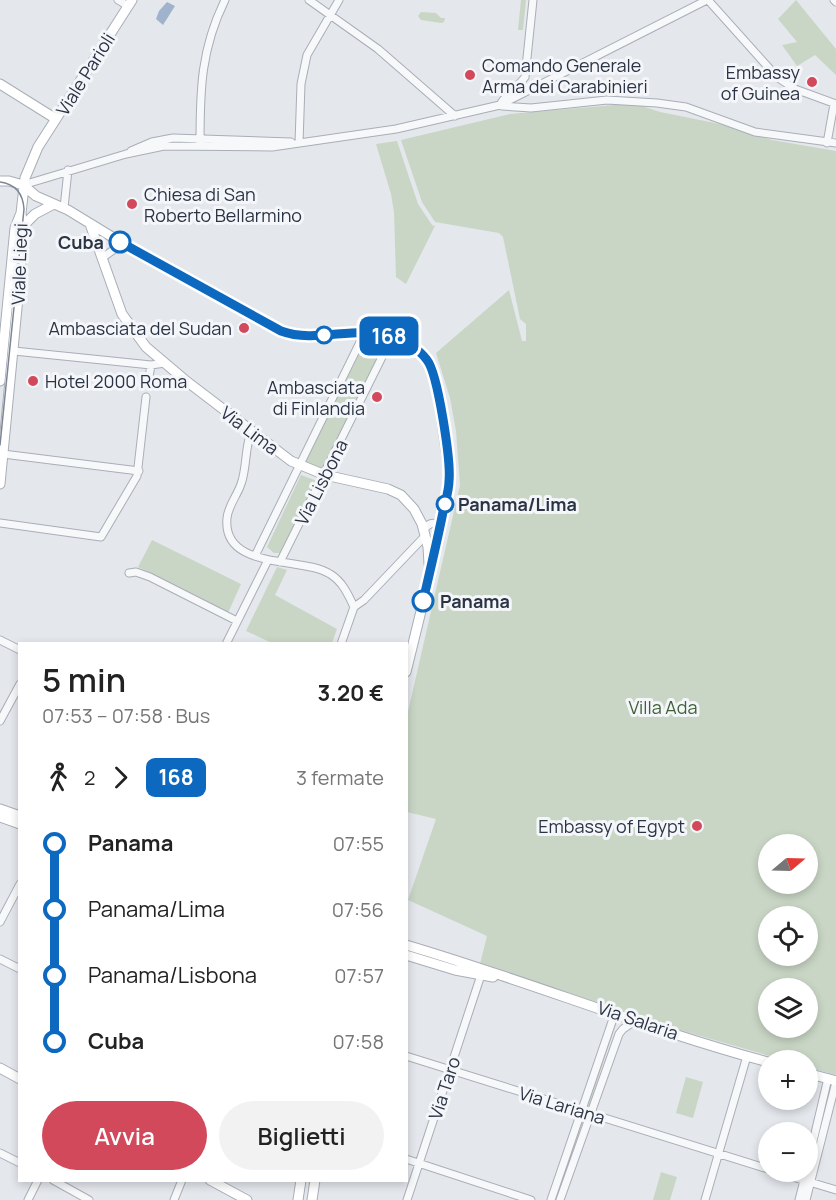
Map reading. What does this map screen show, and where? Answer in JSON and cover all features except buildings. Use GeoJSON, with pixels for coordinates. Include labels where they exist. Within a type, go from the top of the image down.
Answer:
{"type":"FeatureCollection","features":[{"type":"Feature","properties":{"kind":"street"},"geometry":{"type":"LineString","coordinates":[[118,0],[130,3]]}},
{"type":"Feature","properties":{"kind":"street"},"geometry":{"type":"LineString","coordinates":[[200,142],[200,92],[203,65],[213,27],[225,0]]}},
{"type":"Feature","properties":{"kind":"street"},"geometry":{"type":"LineString","coordinates":[[309,0],[332,14],[378,49],[455,116]]}},
{"type":"Feature","properties":{"kind":"street"},"geometry":{"type":"LineString","coordinates":[[299,143],[301,84],[307,55],[339,0]]}},
{"type":"Feature","properties":{"kind":"street"},"geometry":{"type":"LineString","coordinates":[[533,0],[525,77],[527,84],[536,88]]}},
{"type":"Feature","properties":{"kind":"street"},"geometry":{"type":"LineString","coordinates":[[23,185],[126,154],[168,146],[200,142],[272,147],[396,129],[500,105],[707,0],[777,77],[795,89],[835,104],[827,143]]}},
{"type":"Feature","properties":{"kind":"street","name":"Viale Parioli"},"geometry":{"type":"LineString","coordinates":[[21,213],[23,185],[38,147],[130,3]]}},
{"type":"Feature","properties":{"kind":"street"},"geometry":{"type":"LineString","coordinates":[[500,105],[502,100],[516,89],[525,77]]}},
{"type":"Feature","properties":{"kind":"street"},"geometry":{"type":"LineString","coordinates":[[0,84],[56,119]]}},
{"type":"Feature","properties":{"kind":"street"},"geometry":{"type":"LineString","coordinates":[[516,89],[526,93],[531,108]]}},
{"type":"Feature","properties":{"kind":"street"},"geometry":{"type":"LineString","coordinates":[[500,105],[531,108],[608,100],[657,103],[686,107],[755,132],[836,143]]}},
{"type":"Feature","properties":{"kind":"street"},"geometry":{"type":"LineString","coordinates":[[60,206],[68,170]]}},
{"type":"Feature","properties":{"kind":"street"},"geometry":{"type":"LineString","coordinates":[[0,181],[23,185],[36,196],[60,206],[127,246],[281,331],[304,336],[365,332],[392,337],[416,349],[429,362],[434,375],[449,470],[449,484],[408,664]]}},
{"type":"Feature","properties":{"kind":"street"},"geometry":{"type":"LineString","coordinates":[[23,226],[34,214],[60,206]]}},
{"type":"Feature","properties":{"kind":"street","name":"Viale Liegi"},"geometry":{"type":"LineString","coordinates":[[0,484],[14,351],[23,226],[21,213]]}},
{"type":"Feature","properties":{"kind":"street","name":"Viale Liegi"},"geometry":{"type":"LineString","coordinates":[[0,381],[15,225],[21,213]]}},
{"type":"Feature","properties":{"kind":"street","name":"Via Lima"},"geometry":{"type":"LineString","coordinates":[[90,224],[122,314],[146,347],[252,431],[300,465],[325,475],[396,492],[404,497],[414,509],[425,534]]}},
{"type":"Feature","properties":{"kind":"street"},"geometry":{"type":"LineString","coordinates":[[102,258],[114,250],[127,246]]}},
{"type":"Feature","properties":{"kind":"street","name":"Via Lisbona"},"geometry":{"type":"LineString","coordinates":[[255,556],[365,332]]}},
{"type":"Feature","properties":{"kind":"street","name":"Via Lisbona"},"geometry":{"type":"LineString","coordinates":[[280,562],[392,337]]}},
{"type":"Feature","properties":{"kind":"street"},"geometry":{"type":"LineString","coordinates":[[14,351],[150,365],[165,363]]}},
{"type":"Feature","properties":{"kind":"street"},"geometry":{"type":"LineString","coordinates":[[148,384],[150,365]]}},
{"type":"Feature","properties":{"kind":"street"},"geometry":{"type":"LineString","coordinates":[[0,523],[101,537],[131,489],[139,471],[146,397]]}},
{"type":"Feature","properties":{"kind":"street"},"geometry":{"type":"LineString","coordinates":[[252,431],[248,439],[245,473],[228,511],[229,532],[236,544],[245,552],[268,560],[324,570],[337,579],[354,607]]}},
{"type":"Feature","properties":{"kind":"street"},"geometry":{"type":"LineString","coordinates":[[3,454],[139,471]]}},
{"type":"Feature","properties":{"kind":"street"},"geometry":{"type":"LineString","coordinates":[[429,575],[425,534],[427,526],[438,529]]}},
{"type":"Feature","properties":{"kind":"street"},"geometry":{"type":"LineString","coordinates":[[425,534],[433,538],[438,529]]}},
{"type":"Feature","properties":{"kind":"street"},"geometry":{"type":"LineString","coordinates":[[342,642],[354,607],[364,600],[425,534]]}},
{"type":"Feature","properties":{"kind":"street"},"geometry":{"type":"LineString","coordinates":[[227,642],[268,560]]}},
{"type":"Feature","properties":{"kind":"street"},"geometry":{"type":"LineString","coordinates":[[129,573],[136,572],[150,577],[237,621]]}},
{"type":"Feature","properties":{"kind":"street"},"geometry":{"type":"LineString","coordinates":[[0,640],[18,649]]}},
{"type":"Feature","properties":{"kind":"street"},"geometry":{"type":"LineString","coordinates":[[0,721],[18,688]]}},
{"type":"Feature","properties":{"kind":"street"},"geometry":{"type":"LineString","coordinates":[[0,810],[18,815]]}},
{"type":"Feature","properties":{"kind":"street"},"geometry":{"type":"LineString","coordinates":[[0,817],[18,823]]}},
{"type":"Feature","properties":{"kind":"street"},"geometry":{"type":"LineString","coordinates":[[0,922],[18,888]]}},
{"type":"Feature","properties":{"kind":"street","name":"Via Salaria"},"geometry":{"type":"LineString","coordinates":[[408,946],[758,1059]]}},
{"type":"Feature","properties":{"kind":"street","name":"Via Salaria"},"geometry":{"type":"LineString","coordinates":[[408,956],[481,975],[507,978]]}},
{"type":"Feature","properties":{"kind":"street"},"geometry":{"type":"LineString","coordinates":[[0,959],[18,968]]}},
{"type":"Feature","properties":{"kind":"street","name":"Via Taro"},"geometry":{"type":"LineString","coordinates":[[408,1200],[481,975]]}},
{"type":"Feature","properties":{"kind":"street"},"geometry":{"type":"LineString","coordinates":[[560,1200],[615,1012]]}},
{"type":"Feature","properties":{"kind":"street"},"geometry":{"type":"LineString","coordinates":[[551,1200],[619,1035],[623,1029],[636,1020]]}},
{"type":"Feature","properties":{"kind":"street"},"geometry":{"type":"LineString","coordinates":[[705,1200],[747,1056]]}},
{"type":"Feature","properties":{"kind":"street","name":"Via Lariana"},"geometry":{"type":"LineString","coordinates":[[408,1057],[758,1166]]}},
{"type":"Feature","properties":{"kind":"street"},"geometry":{"type":"LineString","coordinates":[[0,1068],[18,1078]]}},
{"type":"Feature","properties":{"kind":"street"},"geometry":{"type":"LineString","coordinates":[[818,1076],[833,1080],[818,1138]]}},
{"type":"Feature","properties":{"kind":"street"},"geometry":{"type":"LineString","coordinates":[[818,1136],[820,1130]]}},
{"type":"Feature","properties":{"kind":"street"},"geometry":{"type":"LineString","coordinates":[[0,1153],[18,1162]]}},
{"type":"Feature","properties":{"kind":"street"},"geometry":{"type":"LineString","coordinates":[[408,1160],[531,1200]]}},
{"type":"Feature","properties":{"kind":"street"},"geometry":{"type":"LineString","coordinates":[[28,1200],[37,1182]]}},
{"type":"Feature","properties":{"kind":"street"},"geometry":{"type":"LineString","coordinates":[[57,1182],[89,1200]]}},
{"type":"Feature","properties":{"kind":"street"},"geometry":{"type":"LineString","coordinates":[[174,1200],[181,1182]]}},
{"type":"Feature","properties":{"kind":"street"},"geometry":{"type":"LineString","coordinates":[[214,1182],[247,1200]]}},
{"type":"Feature","properties":{"kind":"street"},"geometry":{"type":"LineString","coordinates":[[298,1200],[301,1182]]}},
{"type":"Feature","properties":{"kind":"street"},"geometry":{"type":"LineString","coordinates":[[312,1200],[315,1182]]}},
{"type":"Feature","properties":{"kind":"street"},"geometry":{"type":"LineString","coordinates":[[799,1200],[807,1182]]}},
{"type":"Feature","properties":{"kind":"street"},"geometry":{"type":"LineString","coordinates":[[806,1200],[807,1182]]}},
{"type":"Feature","properties":{"kind":"street"},"geometry":{"type":"LineString","coordinates":[[810,1182],[836,1190]]}},
{"type":"Feature","properties":{"kind":"green space"},"geometry":{"type":"Polygon","coordinates":[[[521,0],[526,0],[523,30],[518,30],[521,0]]]}},
{"type":"Feature","properties":{"kind":"green space"},"geometry":{"type":"Polygon","coordinates":[[[796,0],[836,49],[836,75],[815,55],[797,66],[782,45],[797,42],[778,19],[796,0]]]}},
{"type":"Feature","properties":{"kind":"green space"},"geometry":{"type":"Polygon","coordinates":[[[421,12],[436,13],[441,18],[445,18],[444,22],[421,20],[418,16],[421,12]]]}},
{"type":"Feature","properties":{"kind":"green space","name":"Villa Ada"},"geometry":{"type":"Polygon","coordinates":[[[625,104],[639,105],[660,112],[725,125],[772,140],[836,151],[836,1075],[818,1070],[818,1050],[758,1050],[758,1053],[652,1022],[480,964],[487,936],[408,900],[436,819],[408,812],[408,712],[460,485],[456,431],[450,398],[436,353],[509,290],[522,341],[526,341],[526,324],[520,319],[503,237],[499,233],[435,222],[422,202],[401,140],[510,114],[625,104]]]}},
{"type":"Feature","properties":{"kind":"green space"},"geometry":{"type":"Polygon","coordinates":[[[397,141],[418,204],[435,226],[406,284],[396,277],[394,212],[376,144],[397,141]]]}},
{"type":"Feature","properties":{"kind":"green space"},"geometry":{"type":"Polygon","coordinates":[[[366,340],[387,343],[324,470],[305,463],[366,340]]]}},
{"type":"Feature","properties":{"kind":"green space"},"geometry":{"type":"Polygon","coordinates":[[[301,475],[317,481],[281,553],[274,553],[267,547],[301,475]]]}},
{"type":"Feature","properties":{"kind":"green space"},"geometry":{"type":"Polygon","coordinates":[[[152,540],[241,584],[228,613],[138,567],[152,540]]]}},
{"type":"Feature","properties":{"kind":"green space"},"geometry":{"type":"Polygon","coordinates":[[[277,567],[287,570],[275,595],[337,629],[332,642],[270,642],[246,631],[277,567]]]}},
{"type":"Feature","properties":{"kind":"green space"},"geometry":{"type":"Polygon","coordinates":[[[615,1019],[617,1021],[589,1106],[586,1105],[615,1019]]]}},
{"type":"Feature","properties":{"kind":"green space"},"geometry":{"type":"Polygon","coordinates":[[[686,1077],[703,1082],[693,1118],[676,1113],[686,1077]]]}},
{"type":"Feature","properties":{"kind":"green space"},"geometry":{"type":"Polygon","coordinates":[[[582,1115],[585,1116],[557,1200],[553,1200],[582,1115]]]}},
{"type":"Feature","properties":{"kind":"green space"},"geometry":{"type":"Polygon","coordinates":[[[661,1172],[677,1177],[670,1200],[653,1200],[661,1172]]]}},
{"type":"Feature","properties":{"kind":"water"},"geometry":{"type":"Polygon","coordinates":[[[167,2],[175,6],[163,25],[156,19],[159,11],[167,2]]]}},
{"type":"Feature","properties":{"kind":"tram line"},"geometry":{"type":"LineString","coordinates":[[0,182],[14,187],[22,199],[24,209],[0,445]]}},
{"type":"Feature","properties":{"kind":"bus line","name":"168"},"geometry":{"type":"LineString","coordinates":[[120,242],[281,331],[304,336],[365,332],[383,334],[407,343],[428,360],[434,375],[439,400],[450,479],[438,542],[423,601]]}},
{"type":"Feature","properties":{"kind":"place","name":"Comando Generale Arma dei Carabinieri"},"geometry":{"type":"Point","coordinates":[470,75]}},
{"type":"Feature","properties":{"kind":"place","name":"Embassy of Guinea"},"geometry":{"type":"Point","coordinates":[812,82]}},
{"type":"Feature","properties":{"kind":"place","name":"Chiesa di San Roberto Bellarmino"},"geometry":{"type":"Point","coordinates":[132,204]}},
{"type":"Feature","properties":{"kind":"place","name":"Cuba"},"geometry":{"type":"Point","coordinates":[120,242]}},
{"type":"Feature","properties":{"kind":"place","name":"Ambasciata del Sudan"},"geometry":{"type":"Point","coordinates":[244,328]}},
{"type":"Feature","properties":{"kind":"place","name":"Hotel 2000 Roma"},"geometry":{"type":"Point","coordinates":[33,381]}},
{"type":"Feature","properties":{"kind":"place","name":"Ambasciata di Finlandia"},"geometry":{"type":"Point","coordinates":[377,397]}},
{"type":"Feature","properties":{"kind":"place","name":"Panama/Lima"},"geometry":{"type":"Point","coordinates":[445,504]}},
{"type":"Feature","properties":{"kind":"place","name":"Panama"},"geometry":{"type":"Point","coordinates":[423,601]}},
{"type":"Feature","properties":{"kind":"place","name":"Embassy of Egypt"},"geometry":{"type":"Point","coordinates":[697,826]}}]}
